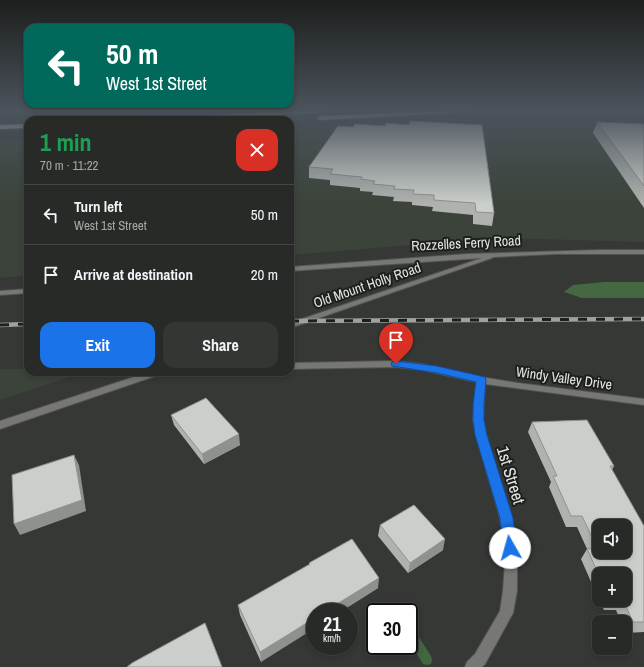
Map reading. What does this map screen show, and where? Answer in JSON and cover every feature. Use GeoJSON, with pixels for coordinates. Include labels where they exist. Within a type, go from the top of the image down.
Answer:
{"type":"FeatureCollection","features":[{"type":"Feature","properties":{"kind":"street","name":"Rozzelles Ferry Road"},"geometry":{"type":"LineString","coordinates":[[294,269],[499,254],[644,252]]}},
{"type":"Feature","properties":{"kind":"street","name":"Old Mount Holly Road"},"geometry":{"type":"LineString","coordinates":[[294,325],[499,254]]}},
{"type":"Feature","properties":{"kind":"street"},"geometry":{"type":"LineString","coordinates":[[0,293],[24,291]]}},
{"type":"Feature","properties":{"kind":"street","name":"Windy Valley Drive"},"geometry":{"type":"LineString","coordinates":[[294,366],[396,364],[437,370],[481,380],[644,402]]}},
{"type":"Feature","properties":{"kind":"street"},"geometry":{"type":"LineString","coordinates":[[0,425],[146,376]]}},
{"type":"Feature","properties":{"kind":"street","name":"1st Street"},"geometry":{"type":"LineString","coordinates":[[472,667],[480,659],[506,613],[510,590],[511,562],[506,518],[481,435],[478,420],[481,380]]}},
{"type":"Feature","properties":{"kind":"shaded area"},"geometry":{"type":"Polygon","coordinates":[[[0,142],[24,142],[24,275],[0,278],[0,142]]]}},
{"type":"Feature","properties":{"kind":"shaded area"},"geometry":{"type":"Polygon","coordinates":[[[294,142],[644,142],[644,242],[499,238],[294,255],[294,142]]]}},
{"type":"Feature","properties":{"kind":"shaded area"},"geometry":{"type":"Polygon","coordinates":[[[0,369],[24,369],[24,376],[73,376],[0,400],[0,369]]]}},
{"type":"Feature","properties":{"kind":"green space"},"geometry":{"type":"Polygon","coordinates":[[[604,282],[644,282],[644,298],[582,298],[564,292],[573,285],[604,282]]]}},
{"type":"Feature","properties":{"kind":"building"},"geometry":{"type":"Polygon","coordinates":[[[327,142],[484,142],[494,213],[476,212],[475,203],[434,200],[434,195],[413,194],[414,190],[394,189],[395,186],[373,184],[375,181],[361,179],[362,177],[330,174],[333,169],[309,167],[327,142]]]}},
{"type":"Feature","properties":{"kind":"building"},"geometry":{"type":"Polygon","coordinates":[[[612,142],[644,142],[644,186],[612,142]]]}},
{"type":"Feature","properties":{"kind":"building"},"geometry":{"type":"Polygon","coordinates":[[[206,398],[239,434],[202,454],[171,415],[206,398]]]}},
{"type":"Feature","properties":{"kind":"building"},"geometry":{"type":"Polygon","coordinates":[[[587,420],[614,466],[610,466],[644,526],[644,622],[633,622],[632,615],[630,615],[626,607],[632,607],[632,567],[595,567],[587,549],[592,548],[592,559],[632,559],[632,519],[592,519],[592,537],[582,516],[571,516],[553,476],[557,476],[532,422],[587,420]]]}},
{"type":"Feature","properties":{"kind":"building"},"geometry":{"type":"Polygon","coordinates":[[[74,455],[82,500],[14,524],[12,475],[74,455]]]}},
{"type":"Feature","properties":{"kind":"building"},"geometry":{"type":"Polygon","coordinates":[[[414,505],[445,539],[410,563],[380,525],[414,505]]]}},
{"type":"Feature","properties":{"kind":"building"},"geometry":{"type":"Polygon","coordinates":[[[352,539],[379,578],[339,603],[306,603],[306,624],[260,652],[238,605],[310,564],[309,563],[352,539]]]}},
{"type":"Feature","properties":{"kind":"building"},"geometry":{"type":"Polygon","coordinates":[[[205,623],[222,667],[127,667],[132,663],[205,623]]]}},
{"type":"Feature","properties":{"kind":"waterway"},"geometry":{"type":"LineString","coordinates":[[418,646],[427,660]]}},
{"type":"Feature","properties":{"kind":"railway"},"geometry":{"type":"LineString","coordinates":[[294,321],[644,319]]}},
{"type":"Feature","properties":{"kind":"railway"},"geometry":{"type":"LineString","coordinates":[[0,325],[24,324]]}},
{"type":"Feature","properties":{"kind":"route"},"geometry":{"type":"LineString","coordinates":[[396,364],[451,372],[481,380],[478,420],[481,435],[506,518],[510,548]]}}]}
